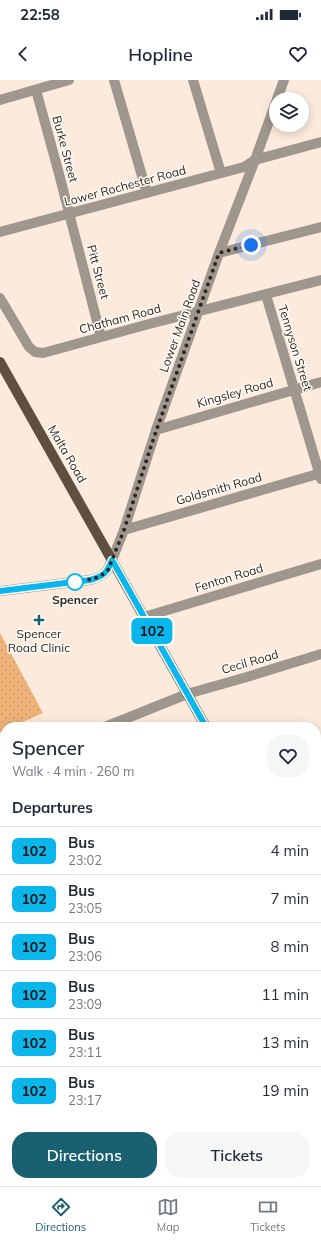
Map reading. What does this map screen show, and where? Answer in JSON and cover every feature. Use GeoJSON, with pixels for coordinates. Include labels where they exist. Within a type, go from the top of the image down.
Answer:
{"type":"FeatureCollection","features":[{"type":"Feature","properties":{"kind":"main road","name":"Malta Road"},"geometry":{"type":"LineString","coordinates":[[0,362],[203,722]]}},
{"type":"Feature","properties":{"kind":"street"},"geometry":{"type":"LineString","coordinates":[[0,100],[69,80]]}},
{"type":"Feature","properties":{"kind":"street"},"geometry":{"type":"LineString","coordinates":[[114,80],[147,193]]}},
{"type":"Feature","properties":{"kind":"street"},"geometry":{"type":"LineString","coordinates":[[193,80],[221,173]]}},
{"type":"Feature","properties":{"kind":"street"},"geometry":{"type":"LineString","coordinates":[[280,92],[284,80]]}},
{"type":"Feature","properties":{"kind":"street","name":"Burke Street"},"geometry":{"type":"LineString","coordinates":[[36,90],[69,214]]}},
{"type":"Feature","properties":{"kind":"street","name":"Lower Main Road"},"geometry":{"type":"LineString","coordinates":[[0,591],[90,580],[98,578],[108,570],[124,530],[156,430],[219,253],[269,121]]}},
{"type":"Feature","properties":{"kind":"street","name":"Lower Rochester Road"},"geometry":{"type":"LineString","coordinates":[[0,232],[244,167],[255,160],[321,142]]}},
{"type":"Feature","properties":{"kind":"street","name":"Pitt Street"},"geometry":{"type":"LineString","coordinates":[[69,214],[101,337]]}},
{"type":"Feature","properties":{"kind":"street"},"geometry":{"type":"LineString","coordinates":[[219,253],[321,227]]}},
{"type":"Feature","properties":{"kind":"street","name":"Chatham Road"},"geometry":{"type":"LineString","coordinates":[[0,298],[29,347],[35,352],[43,353],[321,280]]}},
{"type":"Feature","properties":{"kind":"street","name":"Tennyson Street"},"geometry":{"type":"LineString","coordinates":[[266,295],[320,475]]}},
{"type":"Feature","properties":{"kind":"street","name":"Kingsley Road"},"geometry":{"type":"LineString","coordinates":[[156,430],[321,382]]}},
{"type":"Feature","properties":{"kind":"street","name":"Goldsmith Road"},"geometry":{"type":"LineString","coordinates":[[124,530],[320,475]]}},
{"type":"Feature","properties":{"kind":"street","name":"Fenton Road"},"geometry":{"type":"LineString","coordinates":[[144,617],[321,564]]}},
{"type":"Feature","properties":{"kind":"street","name":"Cecil Road"},"geometry":{"type":"LineString","coordinates":[[118,722],[187,694],[321,654]]}},
{"type":"Feature","properties":{"kind":"shaded area"},"geometry":{"type":"Polygon","coordinates":[[[0,633],[43,713],[22,722],[0,722],[0,633]]]}},
{"type":"Feature","properties":{"kind":"bus line","name":"102"},"geometry":{"type":"LineString","coordinates":[[0,591],[98,578],[108,570],[112,560],[203,722]]}},
{"type":"Feature","properties":{"kind":"place","name":"Spencer"},"geometry":{"type":"Point","coordinates":[75,582]}},
{"type":"Feature","properties":{"kind":"place","name":"Spencer Road Clinic"},"geometry":{"type":"Point","coordinates":[39,620]}},
{"type":"Feature","properties":{"kind":"route"},"geometry":{"type":"LineString","coordinates":[[75,582],[98,578],[108,570],[124,530],[152,443],[219,253],[251,245]]}}]}
